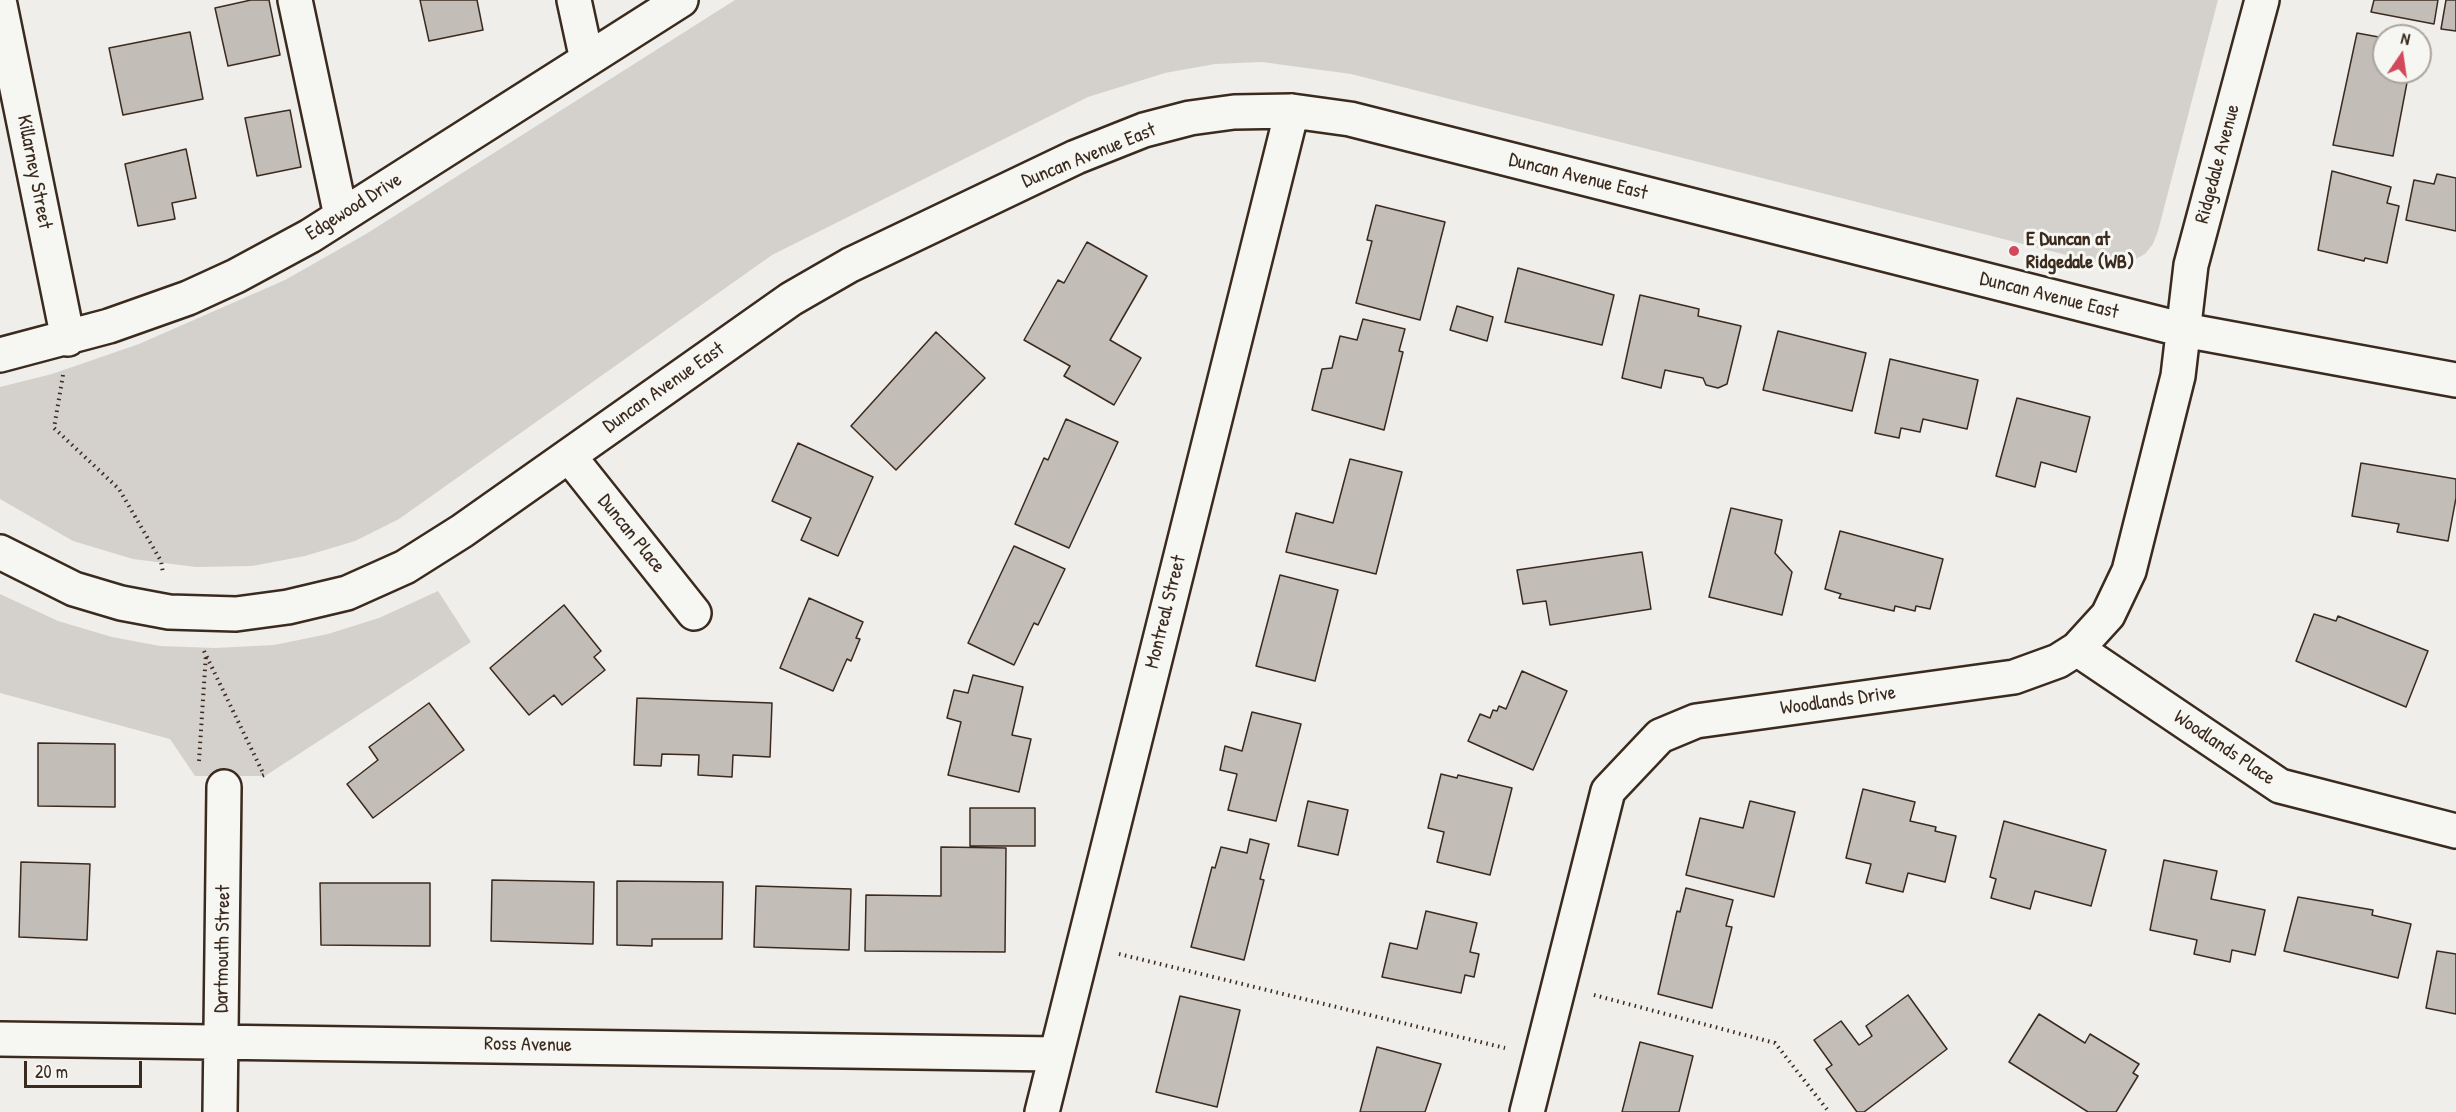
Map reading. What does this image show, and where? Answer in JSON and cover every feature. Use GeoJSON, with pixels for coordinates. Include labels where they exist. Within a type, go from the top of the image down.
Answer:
{"type":"FeatureCollection","features":[{"type":"Feature","properties":{"kind":"street"},"geometry":{"type":"LineString","coordinates":[[295,0],[341,216]]}},
{"type":"Feature","properties":{"kind":"street"},"geometry":{"type":"LineString","coordinates":[[574,0],[587,60]]}},
{"type":"Feature","properties":{"kind":"street","name":"Edgewood Drive"},"geometry":{"type":"LineString","coordinates":[[0,356],[68,339],[188,298],[217,285],[299,242],[681,0]]}},
{"type":"Feature","properties":{"kind":"street","name":"Ridgedale Avenue"},"geometry":{"type":"LineString","coordinates":[[2184,330],[2191,266],[2262,0]]}},
{"type":"Feature","properties":{"kind":"street","name":"Killarney Street"},"geometry":{"type":"LineString","coordinates":[[0,5],[68,339]]}},
{"type":"Feature","properties":{"kind":"street","name":"Duncan Avenue East"},"geometry":{"type":"LineString","coordinates":[[0,552],[74,589],[121,603],[169,612],[236,614],[288,607],[347,593],[405,567],[462,531],[792,298],[860,259],[1076,157],[1144,130],[1190,118],[1234,112],[1292,111],[1350,119],[2184,330],[2456,380]]}},
{"type":"Feature","properties":{"kind":"street","name":"Montreal Street"},"geometry":{"type":"LineString","coordinates":[[1042,1112],[1292,111]]}},
{"type":"Feature","properties":{"kind":"street","name":"Woodlands Drive"},"geometry":{"type":"LineString","coordinates":[[1527,1112],[1608,791],[1660,736],[1696,721],[2014,677],[2058,661],[2077,649],[2108,615],[2127,577],[2178,376],[2184,330]]}},
{"type":"Feature","properties":{"kind":"street","name":"Duncan Place"},"geometry":{"type":"LineString","coordinates":[[569,456],[694,613]]}},
{"type":"Feature","properties":{"kind":"street","name":"Woodlands Place"},"geometry":{"type":"LineString","coordinates":[[2077,649],[2280,786],[2456,831]]}},
{"type":"Feature","properties":{"kind":"street","name":"Dartmouth Street"},"geometry":{"type":"LineString","coordinates":[[220,1112],[224,786]]}},
{"type":"Feature","properties":{"kind":"street","name":"Ross Avenue"},"geometry":{"type":"LineString","coordinates":[[0,1039],[221,1040],[1056,1054]]}},
{"type":"Feature","properties":{"kind":"path"},"geometry":{"type":"LineString","coordinates":[[199,766],[206,654]]}},
{"type":"Feature","properties":{"kind":"path"},"geometry":{"type":"LineString","coordinates":[[1083,945],[1540,1057]]}},
{"type":"Feature","properties":{"kind":"path"},"geometry":{"type":"LineString","coordinates":[[1558,986],[1775,1043],[1829,1112]]}},
{"type":"Feature","properties":{"kind":"shaded area"},"geometry":{"type":"Polygon","coordinates":[[[735,0],[2218,0],[2158,231],[2153,244],[2145,254],[2124,265],[2110,266],[1351,74],[1262,62],[1215,64],[1165,73],[1088,97],[772,255],[399,519],[355,541],[305,556],[252,566],[196,567],[133,559],[73,541],[0,499],[0,387],[52,374],[139,344],[285,280],[366,234],[735,0]]]}},
{"type":"Feature","properties":{"kind":"shaded area"},"geometry":{"type":"Polygon","coordinates":[[[438,591],[471,642],[265,776],[195,776],[170,739],[0,693],[0,594],[58,621],[112,637],[160,646],[215,648],[274,645],[328,634],[379,618],[438,591]]]}},
{"type":"Feature","properties":{"kind":"building"},"geometry":{"type":"Polygon","coordinates":[[[251,0],[269,0],[280,55],[228,66],[215,8],[251,0]]]}},
{"type":"Feature","properties":{"kind":"building"},"geometry":{"type":"Polygon","coordinates":[[[420,0],[477,0],[483,30],[429,41],[420,0]]]}},
{"type":"Feature","properties":{"kind":"building"},"geometry":{"type":"Polygon","coordinates":[[[2374,0],[2438,0],[2434,24],[2371,12],[2374,0]]]}},
{"type":"Feature","properties":{"kind":"building"},"geometry":{"type":"Polygon","coordinates":[[[2446,0],[2456,0],[2456,31],[2441,29],[2446,0]]]}},
{"type":"Feature","properties":{"kind":"building"},"geometry":{"type":"Polygon","coordinates":[[[190,32],[203,99],[123,115],[109,48],[190,32]]]}},
{"type":"Feature","properties":{"kind":"building"},"geometry":{"type":"Polygon","coordinates":[[[2357,33],[2372,36],[2372,84],[2407,84],[2393,156],[2333,145],[2357,33]]]}},
{"type":"Feature","properties":{"kind":"building"},"geometry":{"type":"Polygon","coordinates":[[[290,110],[301,167],[257,176],[245,118],[290,110]]]}},
{"type":"Feature","properties":{"kind":"building"},"geometry":{"type":"Polygon","coordinates":[[[186,149],[196,198],[172,203],[175,219],[138,226],[125,164],[186,149]]]}},
{"type":"Feature","properties":{"kind":"building"},"geometry":{"type":"Polygon","coordinates":[[[2332,171],[2391,187],[2387,203],[2399,206],[2387,263],[2365,258],[2364,261],[2318,250],[2332,171]]]}},
{"type":"Feature","properties":{"kind":"building"},"geometry":{"type":"Polygon","coordinates":[[[2437,174],[2456,178],[2456,231],[2406,220],[2414,180],[2434,184],[2437,174]]]}},
{"type":"Feature","properties":{"kind":"building"},"geometry":{"type":"Polygon","coordinates":[[[1376,205],[1445,222],[1420,320],[1356,303],[1372,241],[1367,240],[1376,205]]]}},
{"type":"Feature","properties":{"kind":"building"},"geometry":{"type":"Polygon","coordinates":[[[1087,242],[1147,276],[1110,340],[1141,358],[1114,405],[1064,376],[1070,366],[1024,340],[1058,280],[1064,283],[1087,242]]]}},
{"type":"Feature","properties":{"kind":"building"},"geometry":{"type":"Polygon","coordinates":[[[1518,268],[1614,295],[1602,345],[1505,322],[1518,268]]]}},
{"type":"Feature","properties":{"kind":"building"},"geometry":{"type":"Polygon","coordinates":[[[1640,295],[1699,309],[1698,316],[1741,326],[1727,384],[1718,388],[1706,385],[1703,378],[1665,370],[1661,388],[1622,378],[1640,295]]]}},
{"type":"Feature","properties":{"kind":"building"},"geometry":{"type":"Polygon","coordinates":[[[1457,306],[1493,317],[1487,341],[1450,330],[1457,306]]]}},
{"type":"Feature","properties":{"kind":"building"},"geometry":{"type":"Polygon","coordinates":[[[1363,319],[1405,329],[1399,351],[1403,352],[1384,430],[1312,410],[1322,369],[1332,368],[1340,336],[1357,340],[1363,319]]]}},
{"type":"Feature","properties":{"kind":"building"},"geometry":{"type":"Polygon","coordinates":[[[1778,331],[1866,353],[1852,411],[1763,390],[1778,331]]]}},
{"type":"Feature","properties":{"kind":"building"},"geometry":{"type":"Polygon","coordinates":[[[936,332],[985,378],[896,470],[851,426],[936,332]]]}},
{"type":"Feature","properties":{"kind":"building"},"geometry":{"type":"Polygon","coordinates":[[[1890,359],[1978,380],[1967,429],[1923,419],[1920,432],[1901,428],[1899,438],[1875,433],[1890,359]]]}},
{"type":"Feature","properties":{"kind":"building"},"geometry":{"type":"Polygon","coordinates":[[[2017,398],[2090,417],[2076,472],[2041,462],[2035,487],[1996,476],[2017,398]]]}},
{"type":"Feature","properties":{"kind":"building"},"geometry":{"type":"Polygon","coordinates":[[[1066,419],[1118,442],[1069,548],[1015,524],[1044,458],[1048,460],[1066,419]]]}},
{"type":"Feature","properties":{"kind":"building"},"geometry":{"type":"Polygon","coordinates":[[[798,443],[873,477],[838,556],[801,540],[811,518],[772,501],[798,443]]]}},
{"type":"Feature","properties":{"kind":"building"},"geometry":{"type":"Polygon","coordinates":[[[1350,459],[1402,472],[1376,574],[1286,552],[1296,513],[1333,523],[1350,459]]]}},
{"type":"Feature","properties":{"kind":"building"},"geometry":{"type":"Polygon","coordinates":[[[2361,463],[2456,479],[2456,498],[2448,541],[2397,532],[2399,524],[2352,516],[2361,463]]]}},
{"type":"Feature","properties":{"kind":"building"},"geometry":{"type":"Polygon","coordinates":[[[1731,508],[1782,520],[1775,553],[1792,572],[1782,615],[1709,597],[1731,508]]]}},
{"type":"Feature","properties":{"kind":"building"},"geometry":{"type":"Polygon","coordinates":[[[1840,531],[1943,559],[1930,609],[1916,606],[1915,611],[1895,606],[1894,611],[1839,598],[1841,594],[1825,589],[1840,531]]]}},
{"type":"Feature","properties":{"kind":"building"},"geometry":{"type":"Polygon","coordinates":[[[1014,546],[1065,569],[1038,625],[1034,623],[1014,665],[968,643],[1014,546]]]}},
{"type":"Feature","properties":{"kind":"building"},"geometry":{"type":"Polygon","coordinates":[[[1642,552],[1651,609],[1550,625],[1546,601],[1523,604],[1517,570],[1642,552]]]}},
{"type":"Feature","properties":{"kind":"building"},"geometry":{"type":"Polygon","coordinates":[[[1280,575],[1338,590],[1315,681],[1256,666],[1280,575]]]}},
{"type":"Feature","properties":{"kind":"building"},"geometry":{"type":"Polygon","coordinates":[[[809,598],[863,622],[856,638],[860,639],[851,661],[847,659],[833,691],[780,668],[809,598]]]}},
{"type":"Feature","properties":{"kind":"building"},"geometry":{"type":"Polygon","coordinates":[[[564,605],[601,651],[594,657],[605,670],[562,705],[554,695],[529,715],[490,668],[564,605]]]}},
{"type":"Feature","properties":{"kind":"building"},"geometry":{"type":"Polygon","coordinates":[[[2314,614],[2336,621],[2338,616],[2428,651],[2406,707],[2296,661],[2314,614]]]}},
{"type":"Feature","properties":{"kind":"building"},"geometry":{"type":"Polygon","coordinates":[[[1522,671],[1567,691],[1533,770],[1468,741],[1480,714],[1490,718],[1493,710],[1497,711],[1499,706],[1506,709],[1522,671]]]}},
{"type":"Feature","properties":{"kind":"building"},"geometry":{"type":"Polygon","coordinates":[[[973,675],[1023,687],[1012,735],[1031,739],[1019,792],[948,775],[961,722],[947,718],[954,690],[968,693],[973,675]]]}},
{"type":"Feature","properties":{"kind":"building"},"geometry":{"type":"Polygon","coordinates":[[[637,698],[772,703],[770,757],[733,755],[732,777],[698,775],[699,755],[662,754],[661,766],[634,765],[637,698]]]}},
{"type":"Feature","properties":{"kind":"building"},"geometry":{"type":"Polygon","coordinates":[[[429,703],[464,750],[373,818],[347,784],[378,760],[369,747],[429,703]]]}},
{"type":"Feature","properties":{"kind":"building"},"geometry":{"type":"Polygon","coordinates":[[[1252,712],[1301,724],[1276,821],[1228,810],[1237,774],[1220,770],[1225,746],[1242,751],[1252,712]]]}},
{"type":"Feature","properties":{"kind":"building"},"geometry":{"type":"Polygon","coordinates":[[[38,743],[115,744],[115,807],[38,806],[38,743]]]}},
{"type":"Feature","properties":{"kind":"building"},"geometry":{"type":"Polygon","coordinates":[[[1441,774],[1457,778],[1458,775],[1512,788],[1490,875],[1437,862],[1444,832],[1428,828],[1441,774]]]}},
{"type":"Feature","properties":{"kind":"building"},"geometry":{"type":"Polygon","coordinates":[[[1863,789],[1915,802],[1910,821],[1936,827],[1935,831],[1956,836],[1945,882],[1908,873],[1903,892],[1866,883],[1871,864],[1846,858],[1863,789]]]}},
{"type":"Feature","properties":{"kind":"building"},"geometry":{"type":"Polygon","coordinates":[[[1308,801],[1348,810],[1338,855],[1298,846],[1308,801]]]}},
{"type":"Feature","properties":{"kind":"building"},"geometry":{"type":"Polygon","coordinates":[[[1750,801],[1795,812],[1774,897],[1686,875],[1700,818],[1743,828],[1750,801]]]}},
{"type":"Feature","properties":{"kind":"building"},"geometry":{"type":"Polygon","coordinates":[[[970,808],[1035,808],[1035,846],[970,846],[970,808]]]}},
{"type":"Feature","properties":{"kind":"building"},"geometry":{"type":"Polygon","coordinates":[[[2004,821],[2106,850],[2091,906],[2035,891],[2030,909],[1991,898],[1996,879],[1990,877],[2004,821]]]}},
{"type":"Feature","properties":{"kind":"building"},"geometry":{"type":"Polygon","coordinates":[[[1250,839],[1269,844],[1260,879],[1264,880],[1244,960],[1191,947],[1212,867],[1215,868],[1221,847],[1247,853],[1250,839]]]}},
{"type":"Feature","properties":{"kind":"building"},"geometry":{"type":"Polygon","coordinates":[[[941,847],[1006,848],[1005,952],[865,951],[866,895],[941,896],[941,847]]]}},
{"type":"Feature","properties":{"kind":"building"},"geometry":{"type":"Polygon","coordinates":[[[2164,860],[2217,871],[2211,899],[2265,910],[2255,955],[2232,950],[2230,962],[2194,954],[2197,940],[2150,930],[2164,860]]]}},
{"type":"Feature","properties":{"kind":"building"},"geometry":{"type":"Polygon","coordinates":[[[21,862],[90,864],[87,940],[19,937],[21,862]]]}},
{"type":"Feature","properties":{"kind":"building"},"geometry":{"type":"Polygon","coordinates":[[[492,880],[594,882],[593,944],[491,941],[492,880]]]}},
{"type":"Feature","properties":{"kind":"building"},"geometry":{"type":"Polygon","coordinates":[[[617,881],[723,882],[722,939],[652,939],[652,946],[617,945],[617,881]]]}},
{"type":"Feature","properties":{"kind":"building"},"geometry":{"type":"Polygon","coordinates":[[[320,883],[430,883],[430,946],[321,945],[320,883]]]}},
{"type":"Feature","properties":{"kind":"building"},"geometry":{"type":"Polygon","coordinates":[[[756,886],[851,889],[849,950],[754,947],[756,886]]]}},
{"type":"Feature","properties":{"kind":"building"},"geometry":{"type":"Polygon","coordinates":[[[1686,888],[1733,900],[1726,926],[1732,927],[1712,1008],[1658,994],[1677,911],[1680,912],[1686,888]]]}},
{"type":"Feature","properties":{"kind":"building"},"geometry":{"type":"Polygon","coordinates":[[[2298,897],[2373,910],[2372,915],[2411,924],[2398,978],[2284,951],[2298,897]]]}},
{"type":"Feature","properties":{"kind":"building"},"geometry":{"type":"Polygon","coordinates":[[[1426,911],[1477,923],[1470,952],[1479,954],[1474,977],[1465,975],[1461,993],[1382,977],[1390,943],[1417,949],[1426,911]]]}},
{"type":"Feature","properties":{"kind":"building"},"geometry":{"type":"Polygon","coordinates":[[[2437,951],[2456,954],[2456,1014],[2426,1008],[2437,951]]]}},
{"type":"Feature","properties":{"kind":"building"},"geometry":{"type":"Polygon","coordinates":[[[1908,995],[1947,1049],[1864,1112],[1857,1112],[1826,1069],[1832,1065],[1814,1040],[1841,1021],[1859,1045],[1872,1036],[1866,1026],[1908,995]]]}},
{"type":"Feature","properties":{"kind":"building"},"geometry":{"type":"Polygon","coordinates":[[[1180,996],[1240,1010],[1217,1107],[1156,1092],[1180,996]]]}},
{"type":"Feature","properties":{"kind":"building"},"geometry":{"type":"Polygon","coordinates":[[[2039,1014],[2085,1043],[2090,1034],[2139,1064],[2133,1073],[2138,1076],[2116,1112],[2088,1112],[2009,1062],[2039,1014]]]}},
{"type":"Feature","properties":{"kind":"building"},"geometry":{"type":"Polygon","coordinates":[[[1640,1042],[1693,1056],[1679,1112],[1622,1112],[1640,1042]]]}},
{"type":"Feature","properties":{"kind":"building"},"geometry":{"type":"Polygon","coordinates":[[[1377,1047],[1441,1064],[1425,1112],[1360,1112],[1377,1047]]]}},
{"type":"Feature","properties":{"kind":"place","name":"E Duncan at Ridgedale (WB)"},"geometry":{"type":"Point","coordinates":[2014,251]}}]}
